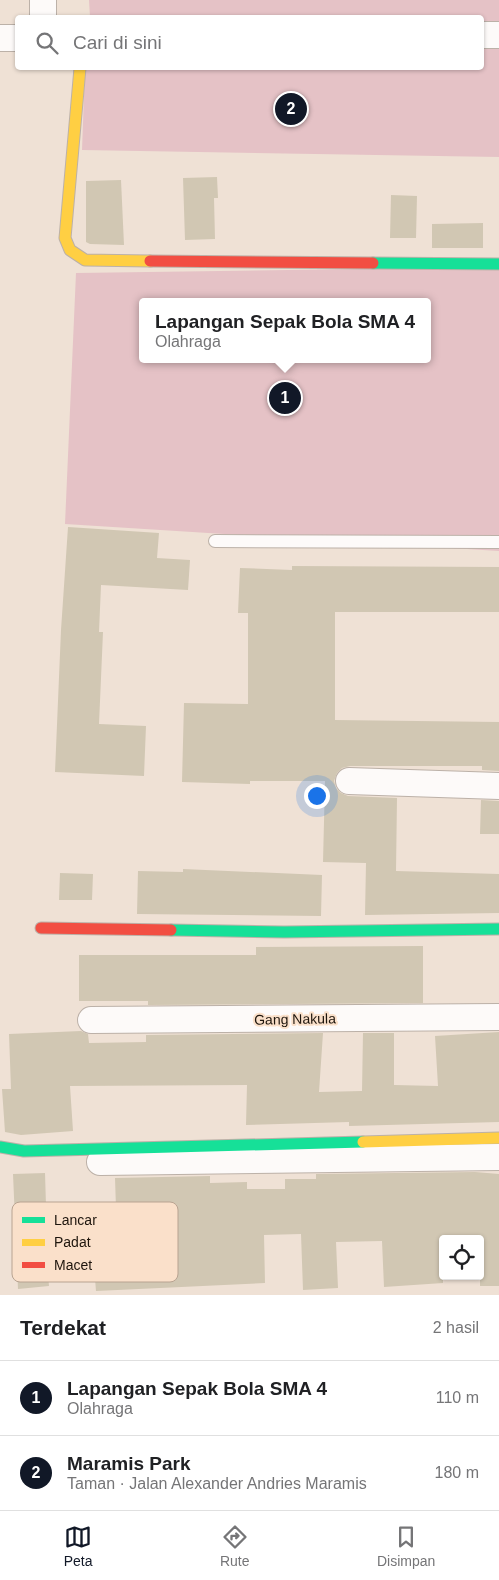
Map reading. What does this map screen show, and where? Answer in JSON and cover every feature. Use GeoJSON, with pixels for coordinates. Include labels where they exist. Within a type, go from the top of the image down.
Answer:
{"type":"FeatureCollection","features":[{"type":"Feature","properties":{"kind":"street"},"geometry":{"type":"LineString","coordinates":[[43,0],[43,15]]}},
{"type":"Feature","properties":{"kind":"street"},"geometry":{"type":"LineString","coordinates":[[484,35],[499,35]]}},
{"type":"Feature","properties":{"kind":"street"},"geometry":{"type":"LineString","coordinates":[[0,38],[15,38]]}},
{"type":"Feature","properties":{"kind":"street"},"geometry":{"type":"LineString","coordinates":[[80,70],[64,238],[70,250],[85,260],[499,264]]}},
{"type":"Feature","properties":{"kind":"street"},"geometry":{"type":"LineString","coordinates":[[349,781],[499,786]]}},
{"type":"Feature","properties":{"kind":"street"},"geometry":{"type":"LineString","coordinates":[[41,928],[284,932],[499,929]]}},
{"type":"Feature","properties":{"kind":"street","name":"Gang Nakula"},"geometry":{"type":"LineString","coordinates":[[91,1020],[499,1017]]}},
{"type":"Feature","properties":{"kind":"street"},"geometry":{"type":"LineString","coordinates":[[21,1164],[499,1138]]}},
{"type":"Feature","properties":{"kind":"street"},"geometry":{"type":"LineString","coordinates":[[0,1147],[24,1151],[221,1152],[499,1158]]}},
{"type":"Feature","properties":{"kind":"lane"},"geometry":{"type":"LineString","coordinates":[[215,541],[499,542]]}},
{"type":"Feature","properties":{"kind":"shaded area"},"geometry":{"type":"Polygon","coordinates":[[[89,0],[499,0],[499,24],[484,24],[484,15],[90,15],[89,0]]]}},
{"type":"Feature","properties":{"kind":"shaded area"},"geometry":{"type":"Polygon","coordinates":[[[484,45],[499,45],[499,157],[82,150],[85,70],[484,70],[484,45]]]}},
{"type":"Feature","properties":{"kind":"shaded area"},"geometry":{"type":"Polygon","coordinates":[[[499,267],[499,551],[65,524],[76,273],[499,267]]]}},
{"type":"Feature","properties":{"kind":"building"},"geometry":{"type":"Polygon","coordinates":[[[217,177],[218,198],[214,198],[215,239],[185,240],[183,178],[217,177]]]}},
{"type":"Feature","properties":{"kind":"building"},"geometry":{"type":"Polygon","coordinates":[[[121,180],[124,245],[90,244],[86,242],[86,181],[121,180]]]}},
{"type":"Feature","properties":{"kind":"building"},"geometry":{"type":"Polygon","coordinates":[[[391,195],[417,196],[416,238],[390,238],[391,195]]]}},
{"type":"Feature","properties":{"kind":"building"},"geometry":{"type":"Polygon","coordinates":[[[483,223],[483,248],[432,248],[432,224],[483,223]]]}},
{"type":"Feature","properties":{"kind":"building"},"geometry":{"type":"Polygon","coordinates":[[[68,527],[159,533],[157,558],[190,560],[188,590],[101,585],[99,632],[103,632],[99,724],[146,726],[144,776],[55,772],[61,630],[68,527]]]}},
{"type":"Feature","properties":{"kind":"building"},"geometry":{"type":"Polygon","coordinates":[[[292,566],[499,567],[499,612],[335,612],[335,720],[499,722],[499,771],[482,770],[482,766],[350,766],[342,768],[337,773],[334,781],[336,788],[348,796],[397,798],[396,871],[499,874],[499,913],[365,915],[366,863],[323,862],[325,781],[250,781],[250,784],[182,782],[184,703],[248,704],[248,613],[238,613],[240,568],[292,570],[292,566]]]}},
{"type":"Feature","properties":{"kind":"building"},"geometry":{"type":"Polygon","coordinates":[[[481,800],[499,801],[499,834],[480,834],[481,800]]]}},
{"type":"Feature","properties":{"kind":"building"},"geometry":{"type":"Polygon","coordinates":[[[183,869],[322,875],[321,916],[137,914],[138,871],[183,872],[183,869]]]}},
{"type":"Feature","properties":{"kind":"building"},"geometry":{"type":"Polygon","coordinates":[[[60,873],[93,874],[92,900],[59,900],[60,873]]]}},
{"type":"Feature","properties":{"kind":"building"},"geometry":{"type":"Polygon","coordinates":[[[423,946],[423,1003],[148,1005],[148,1001],[79,1001],[79,955],[256,955],[256,947],[423,946]]]}},
{"type":"Feature","properties":{"kind":"building"},"geometry":{"type":"Polygon","coordinates":[[[81,1031],[88,1034],[89,1043],[146,1042],[146,1035],[323,1033],[319,1092],[362,1091],[363,1033],[394,1033],[394,1085],[438,1086],[435,1036],[499,1032],[499,1122],[349,1126],[349,1122],[246,1125],[247,1085],[70,1086],[73,1131],[21,1135],[5,1132],[2,1089],[11,1089],[9,1034],[81,1031]]]}},
{"type":"Feature","properties":{"kind":"building"},"geometry":{"type":"Polygon","coordinates":[[[475,1172],[499,1174],[499,1286],[480,1286],[480,1280],[484,1280],[484,1235],[439,1235],[439,1280],[443,1280],[443,1283],[384,1287],[382,1241],[336,1242],[338,1288],[303,1290],[301,1234],[264,1235],[265,1283],[96,1291],[95,1282],[178,1282],[178,1202],[116,1202],[115,1178],[210,1176],[210,1183],[247,1182],[247,1189],[285,1189],[285,1179],[316,1179],[316,1174],[475,1172]]]}},
{"type":"Feature","properties":{"kind":"building"},"geometry":{"type":"Polygon","coordinates":[[[45,1173],[46,1202],[14,1202],[13,1174],[45,1173]]]}},
{"type":"Feature","properties":{"kind":"building"},"geometry":{"type":"Polygon","coordinates":[[[18,1282],[49,1282],[49,1286],[18,1289],[18,1282]]]}},
{"type":"Feature","properties":{"kind":"traffic: fast"},"geometry":{"type":"LineString","coordinates":[[373,263],[499,264]]}},
{"type":"Feature","properties":{"kind":"traffic: fast"},"geometry":{"type":"LineString","coordinates":[[171,930],[284,932],[499,929]]}},
{"type":"Feature","properties":{"kind":"traffic: fast"},"geometry":{"type":"LineString","coordinates":[[0,1147],[24,1151],[363,1142]]}},
{"type":"Feature","properties":{"kind":"traffic: slow"},"geometry":{"type":"LineString","coordinates":[[80,70],[65,238],[70,250],[85,260],[150,261]]}},
{"type":"Feature","properties":{"kind":"traffic: slow"},"geometry":{"type":"LineString","coordinates":[[363,1142],[499,1138]]}},
{"type":"Feature","properties":{"kind":"traffic: jam"},"geometry":{"type":"LineString","coordinates":[[150,261],[373,263]]}},
{"type":"Feature","properties":{"kind":"traffic: jam"},"geometry":{"type":"LineString","coordinates":[[41,928],[171,930]]}},
{"type":"Feature","properties":{"kind":"place","name":"Maramis Park"},"geometry":{"type":"Point","coordinates":[291,109]}},
{"type":"Feature","properties":{"kind":"place","name":"Lapangan Sepak Bola SMA 4"},"geometry":{"type":"Point","coordinates":[285,398]}}]}
